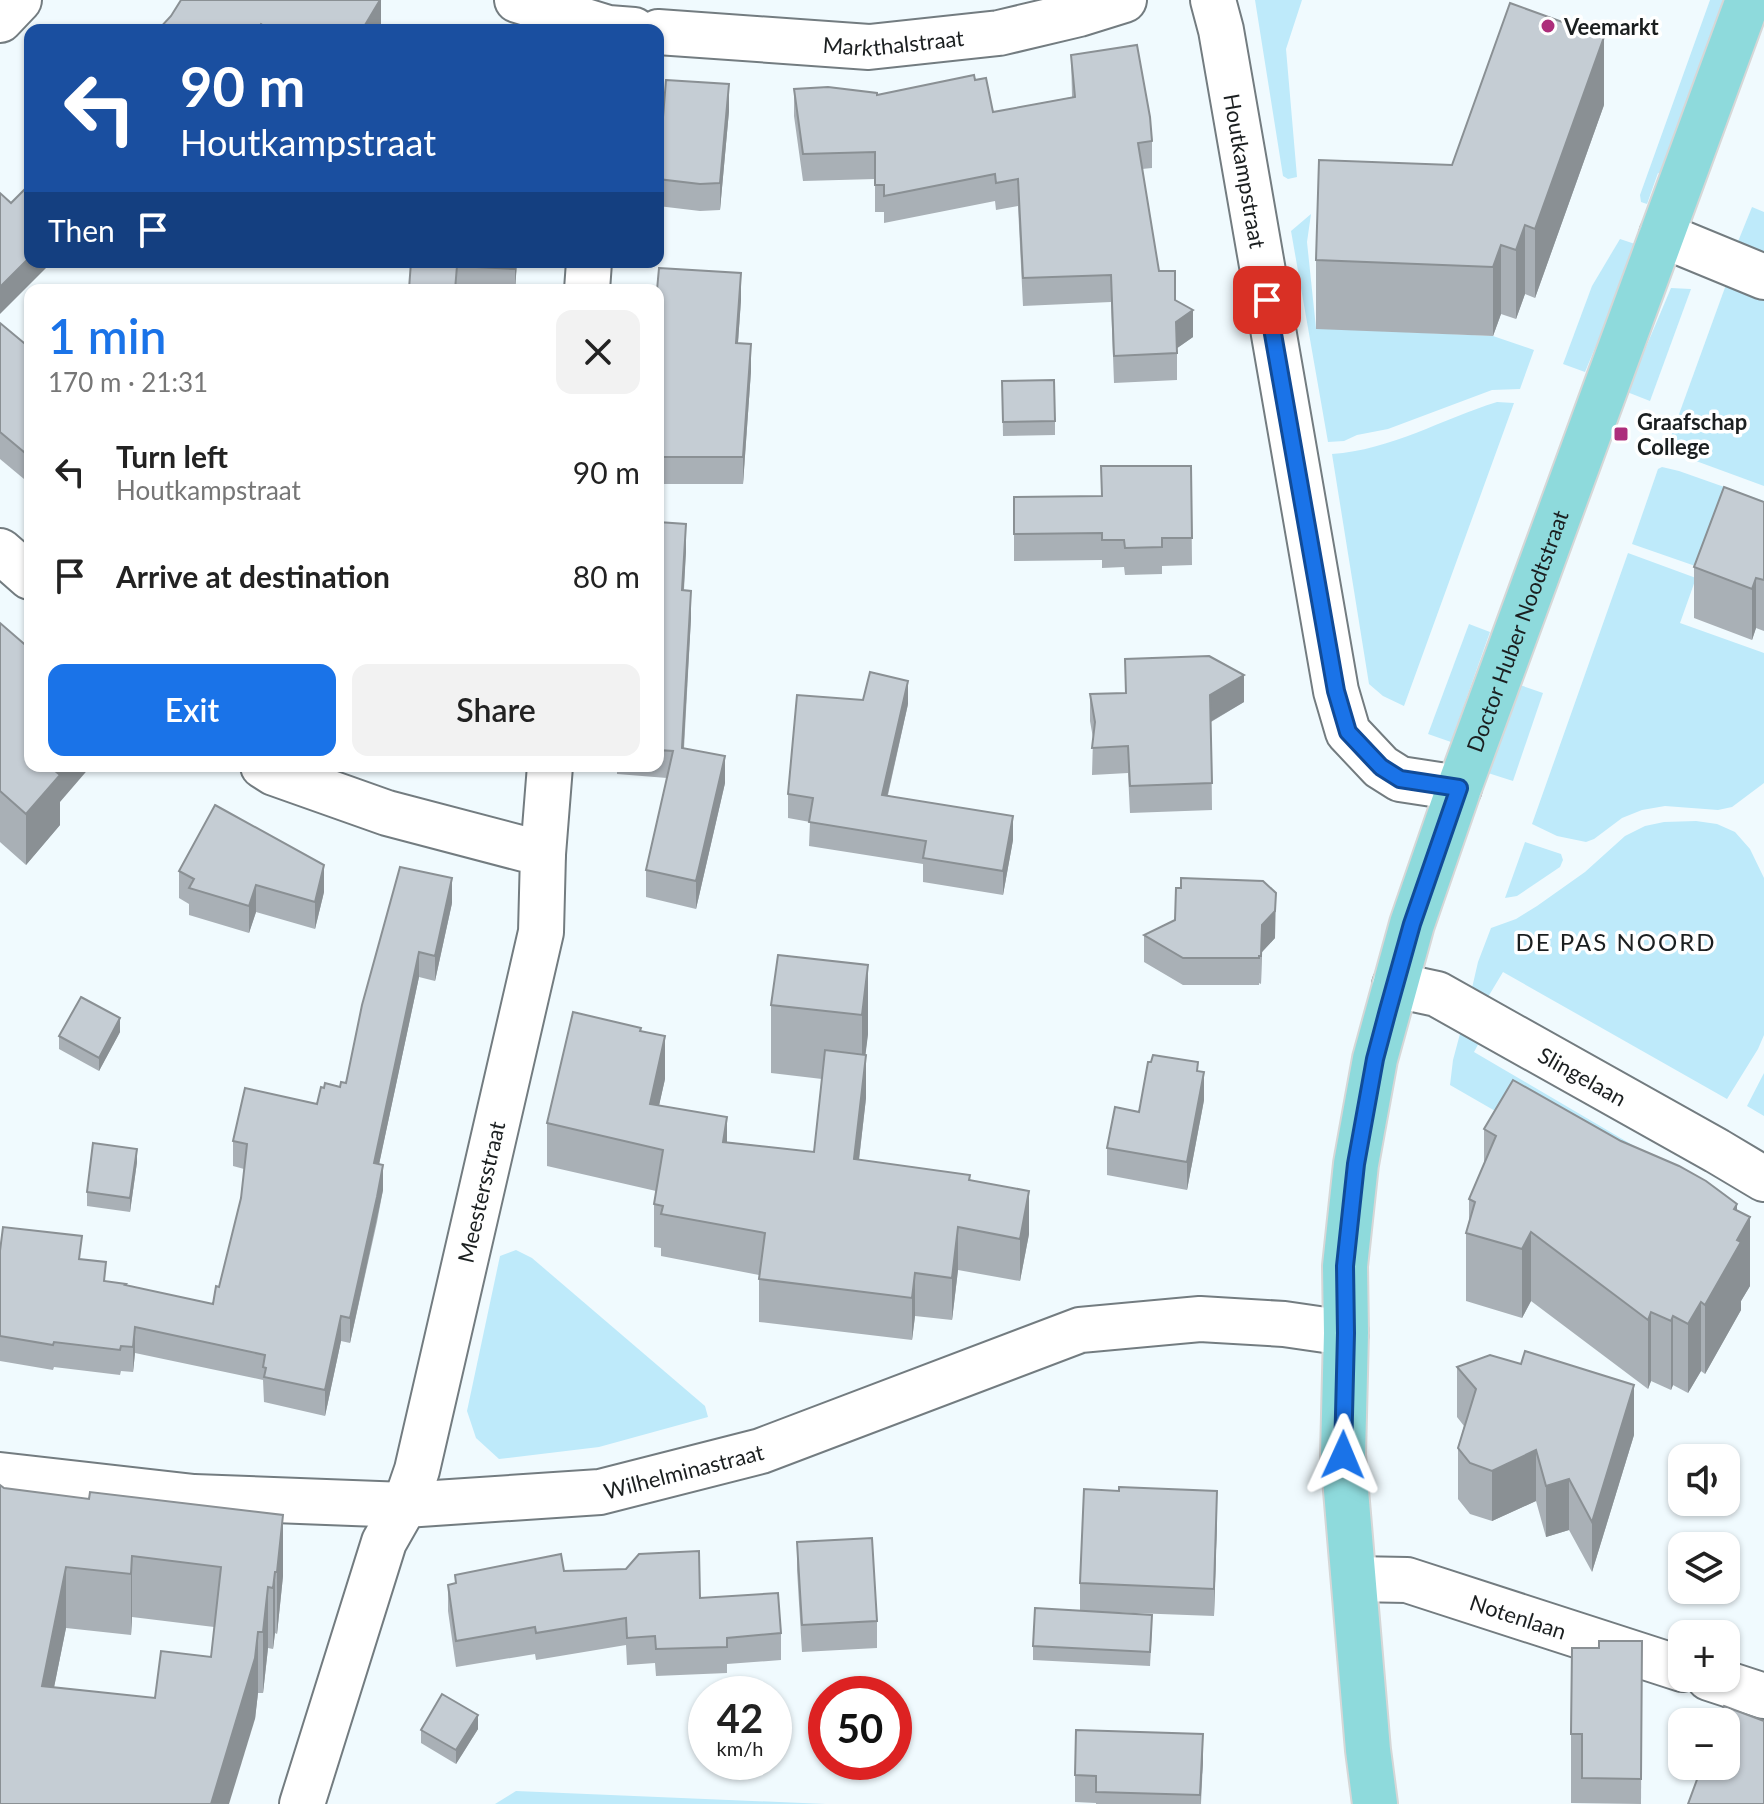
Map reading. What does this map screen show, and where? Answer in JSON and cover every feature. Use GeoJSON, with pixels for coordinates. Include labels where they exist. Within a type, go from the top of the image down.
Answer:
{"type":"FeatureCollection","features":[{"type":"Feature","properties":{"kind":"main road","name":"Doctor Huber Noodtstraat"},"geometry":{"type":"LineString","coordinates":[[1375,1804],[1343,1455],[1345,1266],[1356,1164],[1375,1059],[1412,924],[1459,788],[1748,0]]}},
{"type":"Feature","properties":{"kind":"street"},"geometry":{"type":"LineString","coordinates":[[0,20],[19,0]]}},
{"type":"Feature","properties":{"kind":"street"},"geometry":{"type":"LineString","coordinates":[[517,0],[599,24]]}},
{"type":"Feature","properties":{"kind":"street","name":"Markthalstraat"},"geometry":{"type":"LineString","coordinates":[[664,32],[869,47],[999,33],[1124,0]]}},
{"type":"Feature","properties":{"kind":"street","name":"Houtkampstraat"},"geometry":{"type":"LineString","coordinates":[[1213,0],[1221,30],[1336,691],[1348,732],[1381,767],[1400,779],[1459,788]]}},
{"type":"Feature","properties":{"kind":"street"},"geometry":{"type":"LineString","coordinates":[[1662,235],[1764,277]]}},
{"type":"Feature","properties":{"kind":"street"},"geometry":{"type":"LineString","coordinates":[[0,551],[24,572]]}},
{"type":"Feature","properties":{"kind":"street"},"geometry":{"type":"LineString","coordinates":[[272,772],[387,813],[543,854]]}},
{"type":"Feature","properties":{"kind":"street","name":"Meestersstraat"},"geometry":{"type":"LineString","coordinates":[[302,1804],[384,1542],[405,1505],[421,1455],[541,932],[550,772]]}},
{"type":"Feature","properties":{"kind":"street","name":"Slingelaan"},"geometry":{"type":"LineString","coordinates":[[1395,985],[1437,994],[1764,1179]]}},
{"type":"Feature","properties":{"kind":"street","name":"Wilhelminastraat"},"geometry":{"type":"LineString","coordinates":[[0,1475],[194,1497],[405,1505],[600,1492],[761,1451],[1080,1330],[1200,1319],[1284,1324],[1346,1333]]}},
{"type":"Feature","properties":{"kind":"street","name":"Notenlaan"},"geometry":{"type":"LineString","coordinates":[[1354,1579],[1407,1580],[1668,1664]]}},
{"type":"Feature","properties":{"kind":"street"},"geometry":{"type":"LineString","coordinates":[[1740,1688],[1764,1696]]}},
{"type":"Feature","properties":{"kind":"shaded area"},"geometry":{"type":"Polygon","coordinates":[[[1255,0],[1302,0],[1286,49],[1297,177],[1288,179],[1283,176],[1255,0]]]}},
{"type":"Feature","properties":{"kind":"shaded area"},"geometry":{"type":"Polygon","coordinates":[[[1710,0],[1729,0],[1667,176],[1658,173],[1647,204],[1641,202],[1640,195],[1710,0]]]}},
{"type":"Feature","properties":{"kind":"shaded area"},"geometry":{"type":"Polygon","coordinates":[[[1752,207],[1764,212],[1764,255],[1737,244],[1752,207]]]}},
{"type":"Feature","properties":{"kind":"shaded area"},"geometry":{"type":"Polygon","coordinates":[[[1311,214],[1307,242],[1316,328],[1493,336],[1534,350],[1520,389],[1492,390],[1388,429],[1344,441],[1328,442],[1291,231],[1311,214]]]}},
{"type":"Feature","properties":{"kind":"shaded area"},"geometry":{"type":"Polygon","coordinates":[[[1620,239],[1638,245],[1585,372],[1563,364],[1592,286],[1620,239]]]}},
{"type":"Feature","properties":{"kind":"shaded area"},"geometry":{"type":"Polygon","coordinates":[[[1727,282],[1764,296],[1764,486],[1666,450],[1727,282]]]}},
{"type":"Feature","properties":{"kind":"shaded area"},"geometry":{"type":"Polygon","coordinates":[[[1671,288],[1691,289],[1650,401],[1627,392],[1671,288]]]}},
{"type":"Feature","properties":{"kind":"shaded area"},"geometry":{"type":"Polygon","coordinates":[[[1497,402],[1514,403],[1404,706],[1383,696],[1369,684],[1332,454],[1375,447],[1497,402]]]}},
{"type":"Feature","properties":{"kind":"shaded area"},"geometry":{"type":"Polygon","coordinates":[[[1662,467],[1764,501],[1764,544],[1701,568],[1632,544],[1658,469],[1662,467]]]}},
{"type":"Feature","properties":{"kind":"shaded area"},"geometry":{"type":"Polygon","coordinates":[[[1628,553],[1696,578],[1680,623],[1764,653],[1764,783],[1732,807],[1718,810],[1665,806],[1642,810],[1622,818],[1586,842],[1557,836],[1532,824],[1628,553]]]}},
{"type":"Feature","properties":{"kind":"shaded area"},"geometry":{"type":"Polygon","coordinates":[[[1469,624],[1490,632],[1451,742],[1428,734],[1469,624]]]}},
{"type":"Feature","properties":{"kind":"shaded area"},"geometry":{"type":"Polygon","coordinates":[[[1520,685],[1543,693],[1513,781],[1488,773],[1520,685]]]}},
{"type":"Feature","properties":{"kind":"shaded area"},"geometry":{"type":"Polygon","coordinates":[[[1696,821],[1717,824],[1735,832],[1750,849],[1764,878],[1764,1035],[1727,1099],[1503,972],[1488,997],[1472,988],[1491,928],[1516,919],[1537,906],[1585,872],[1625,836],[1645,826],[1696,821]]]}},
{"type":"Feature","properties":{"kind":"shaded area"},"geometry":{"type":"Polygon","coordinates":[[[1525,842],[1561,854],[1563,860],[1560,867],[1517,896],[1505,898],[1525,842]]]}},
{"type":"Feature","properties":{"kind":"shaded area"},"geometry":{"type":"Polygon","coordinates":[[[1461,1030],[1482,1037],[1474,1052],[1641,1150],[1622,1184],[1450,1085],[1461,1030]]]}},
{"type":"Feature","properties":{"kind":"shaded area"},"geometry":{"type":"Polygon","coordinates":[[[1764,1073],[1764,1116],[1747,1106],[1764,1073]]]}},
{"type":"Feature","properties":{"kind":"shaded area"},"geometry":{"type":"Polygon","coordinates":[[[516,1250],[532,1258],[705,1406],[708,1417],[599,1447],[499,1459],[476,1438],[467,1411],[500,1256],[516,1250]]]}},
{"type":"Feature","properties":{"kind":"shaded area"},"geometry":{"type":"Polygon","coordinates":[[[516,1791],[826,1804],[495,1804],[516,1791]]]}},
{"type":"Feature","properties":{"kind":"building"},"geometry":{"type":"Polygon","coordinates":[[[181,0],[380,0],[366,24],[164,24],[181,0]]]}},
{"type":"Feature","properties":{"kind":"building"},"geometry":{"type":"Polygon","coordinates":[[[1510,3],[1604,37],[1535,229],[1525,225],[1516,250],[1501,245],[1493,267],[1316,260],[1319,160],[1452,165],[1510,3]]]}},
{"type":"Feature","properties":{"kind":"building"},"geometry":{"type":"Polygon","coordinates":[[[1137,45],[1152,141],[1138,143],[1159,271],[1175,271],[1175,300],[1193,310],[1176,322],[1177,353],[1114,356],[1111,275],[1023,278],[1018,179],[996,183],[995,174],[884,196],[884,185],[875,185],[875,152],[803,154],[794,89],[828,87],[877,95],[974,75],[975,80],[986,78],[993,112],[1075,97],[1071,55],[1137,45]]]}},
{"type":"Feature","properties":{"kind":"building"},"geometry":{"type":"Polygon","coordinates":[[[666,80],[729,84],[720,183],[664,180],[666,80]]]}},
{"type":"Feature","properties":{"kind":"building"},"geometry":{"type":"Polygon","coordinates":[[[24,190],[24,263],[0,287],[0,193],[11,203],[24,190]]]}},
{"type":"Feature","properties":{"kind":"building"},"geometry":{"type":"Polygon","coordinates":[[[411,268],[457,268],[456,284],[409,284],[411,268]]]}},
{"type":"Feature","properties":{"kind":"building"},"geometry":{"type":"Polygon","coordinates":[[[659,268],[741,273],[736,343],[751,344],[743,457],[664,457],[664,284],[658,284],[659,268]]]}},
{"type":"Feature","properties":{"kind":"building"},"geometry":{"type":"Polygon","coordinates":[[[0,323],[24,343],[24,452],[0,432],[0,323]]]}},
{"type":"Feature","properties":{"kind":"building"},"geometry":{"type":"Polygon","coordinates":[[[1054,380],[1055,421],[1003,422],[1002,381],[1054,380]]]}},
{"type":"Feature","properties":{"kind":"building"},"geometry":{"type":"Polygon","coordinates":[[[1101,466],[1191,466],[1192,538],[1162,538],[1162,547],[1125,548],[1124,540],[1102,540],[1102,533],[1014,534],[1014,497],[1102,496],[1101,466]]]}},
{"type":"Feature","properties":{"kind":"building"},"geometry":{"type":"Polygon","coordinates":[[[1724,487],[1764,502],[1764,580],[1756,578],[1752,589],[1694,567],[1724,487]]]}},
{"type":"Feature","properties":{"kind":"building"},"geometry":{"type":"Polygon","coordinates":[[[664,522],[686,524],[682,590],[691,591],[682,748],[725,756],[696,881],[646,870],[673,751],[664,750],[664,522]]]}},
{"type":"Feature","properties":{"kind":"building"},"geometry":{"type":"Polygon","coordinates":[[[0,623],[24,644],[24,772],[56,772],[60,775],[26,814],[0,791],[0,623]]]}},
{"type":"Feature","properties":{"kind":"building"},"geometry":{"type":"Polygon","coordinates":[[[1209,656],[1244,675],[1210,695],[1212,783],[1130,786],[1128,746],[1092,748],[1095,722],[1090,694],[1126,693],[1125,659],[1209,656]]]}},
{"type":"Feature","properties":{"kind":"building"},"geometry":{"type":"Polygon","coordinates":[[[870,672],[908,681],[882,795],[1013,816],[1003,871],[923,858],[926,841],[809,822],[813,798],[788,794],[797,695],[863,700],[870,672]]]}},
{"type":"Feature","properties":{"kind":"building"},"geometry":{"type":"Polygon","coordinates":[[[215,805],[324,865],[315,902],[256,885],[249,906],[189,888],[194,879],[179,871],[215,805]]]}},
{"type":"Feature","properties":{"kind":"building"},"geometry":{"type":"Polygon","coordinates":[[[400,867],[452,878],[435,956],[419,952],[374,1163],[383,1165],[377,1197],[350,1318],[341,1316],[325,1390],[264,1377],[265,1355],[135,1327],[133,1347],[121,1346],[120,1350],[54,1342],[53,1345],[0,1336],[3,1227],[82,1236],[79,1259],[106,1262],[104,1281],[213,1304],[241,1198],[247,1144],[233,1141],[245,1088],[317,1104],[325,1083],[340,1087],[341,1082],[346,1083],[362,1005],[400,867]]]}},
{"type":"Feature","properties":{"kind":"building"},"geometry":{"type":"Polygon","coordinates":[[[1181,878],[1263,881],[1276,893],[1275,911],[1262,925],[1259,958],[1183,958],[1144,935],[1175,920],[1176,888],[1181,888],[1181,878]]]}},
{"type":"Feature","properties":{"kind":"building"},"geometry":{"type":"Polygon","coordinates":[[[778,955],[868,965],[862,1015],[771,1005],[778,955]]]}},
{"type":"Feature","properties":{"kind":"building"},"geometry":{"type":"Polygon","coordinates":[[[81,997],[120,1018],[99,1058],[59,1036],[81,997]]]}},
{"type":"Feature","properties":{"kind":"building"},"geometry":{"type":"Polygon","coordinates":[[[573,1012],[665,1036],[650,1104],[727,1117],[723,1142],[814,1152],[825,1050],[866,1055],[854,1159],[970,1175],[969,1180],[1029,1191],[1020,1239],[958,1227],[952,1278],[915,1273],[912,1298],[759,1279],[765,1233],[661,1214],[663,1206],[654,1204],[663,1150],[547,1123],[573,1012]]]}},
{"type":"Feature","properties":{"kind":"building"},"geometry":{"type":"Polygon","coordinates":[[[1153,1055],[1198,1062],[1197,1071],[1204,1072],[1187,1162],[1107,1148],[1115,1107],[1139,1112],[1148,1062],[1151,1062],[1153,1055]]]}},
{"type":"Feature","properties":{"kind":"building"},"geometry":{"type":"Polygon","coordinates":[[[1513,1080],[1621,1141],[1706,1181],[1737,1204],[1734,1209],[1750,1217],[1737,1240],[1741,1242],[1705,1305],[1701,1302],[1688,1324],[1673,1316],[1671,1321],[1651,1312],[1648,1320],[1531,1232],[1522,1249],[1466,1233],[1475,1202],[1469,1199],[1496,1136],[1484,1129],[1513,1080]]]}},
{"type":"Feature","properties":{"kind":"building"},"geometry":{"type":"Polygon","coordinates":[[[93,1143],[137,1149],[130,1198],[87,1192],[93,1143]]]}},
{"type":"Feature","properties":{"kind":"building"},"geometry":{"type":"Polygon","coordinates":[[[1525,1351],[1634,1385],[1592,1522],[1569,1479],[1546,1486],[1536,1450],[1492,1471],[1470,1463],[1458,1448],[1476,1389],[1457,1367],[1490,1355],[1521,1364],[1525,1351]]]}},
{"type":"Feature","properties":{"kind":"building"},"geometry":{"type":"Polygon","coordinates":[[[0,1485],[89,1499],[90,1492],[283,1515],[277,1572],[273,1588],[268,1587],[263,1632],[258,1632],[255,1658],[211,1804],[0,1804],[0,1485]],[[132,1556],[131,1574],[66,1567],[42,1686],[155,1698],[161,1651],[211,1657],[221,1567],[132,1556]]]}},
{"type":"Feature","properties":{"kind":"building"},"geometry":{"type":"Polygon","coordinates":[[[1119,1487],[1217,1491],[1214,1589],[1080,1583],[1084,1489],[1119,1491],[1119,1487]]]}},
{"type":"Feature","properties":{"kind":"building"},"geometry":{"type":"Polygon","coordinates":[[[872,1538],[877,1621],[802,1625],[797,1542],[872,1538]]]}},
{"type":"Feature","properties":{"kind":"building"},"geometry":{"type":"Polygon","coordinates":[[[699,1551],[700,1598],[778,1593],[781,1633],[727,1638],[727,1647],[656,1649],[655,1636],[627,1638],[626,1618],[536,1633],[535,1627],[456,1641],[448,1585],[456,1583],[455,1575],[561,1554],[564,1571],[626,1569],[639,1554],[699,1551]]]}},
{"type":"Feature","properties":{"kind":"building"},"geometry":{"type":"Polygon","coordinates":[[[1035,1608],[1152,1615],[1150,1652],[1033,1646],[1035,1608]]]}},
{"type":"Feature","properties":{"kind":"building"},"geometry":{"type":"Polygon","coordinates":[[[1599,1641],[1642,1641],[1641,1779],[1582,1778],[1582,1734],[1571,1734],[1572,1648],[1599,1648],[1599,1641]]]}},
{"type":"Feature","properties":{"kind":"building"},"geometry":{"type":"Polygon","coordinates":[[[442,1694],[478,1715],[456,1750],[421,1730],[442,1694]]]}},
{"type":"Feature","properties":{"kind":"building"},"geometry":{"type":"Polygon","coordinates":[[[1740,1712],[1764,1721],[1764,1804],[1688,1804],[1697,1780],[1740,1780],[1740,1712]]]}},
{"type":"Feature","properties":{"kind":"building"},"geometry":{"type":"Polygon","coordinates":[[[1076,1730],[1203,1734],[1200,1795],[1096,1792],[1096,1776],[1075,1775],[1076,1730]]]}},
{"type":"Feature","properties":{"kind":"place","name":"Veemarkt"},"geometry":{"type":"Point","coordinates":[1548,26]}},
{"type":"Feature","properties":{"kind":"place","name":"Graafschap College"},"geometry":{"type":"Point","coordinates":[1621,434]}},
{"type":"Feature","properties":{"kind":"district","name":"DE PAS NOORD"},"geometry":{"type":"Point","coordinates":[1616,941]}},
{"type":"Feature","properties":{"kind":"route"},"geometry":{"type":"LineString","coordinates":[[1267,300],[1336,691],[1348,732],[1381,767],[1400,779],[1459,788],[1412,924],[1388,1010],[1375,1059],[1356,1164],[1345,1266],[1343,1455]]}}]}
